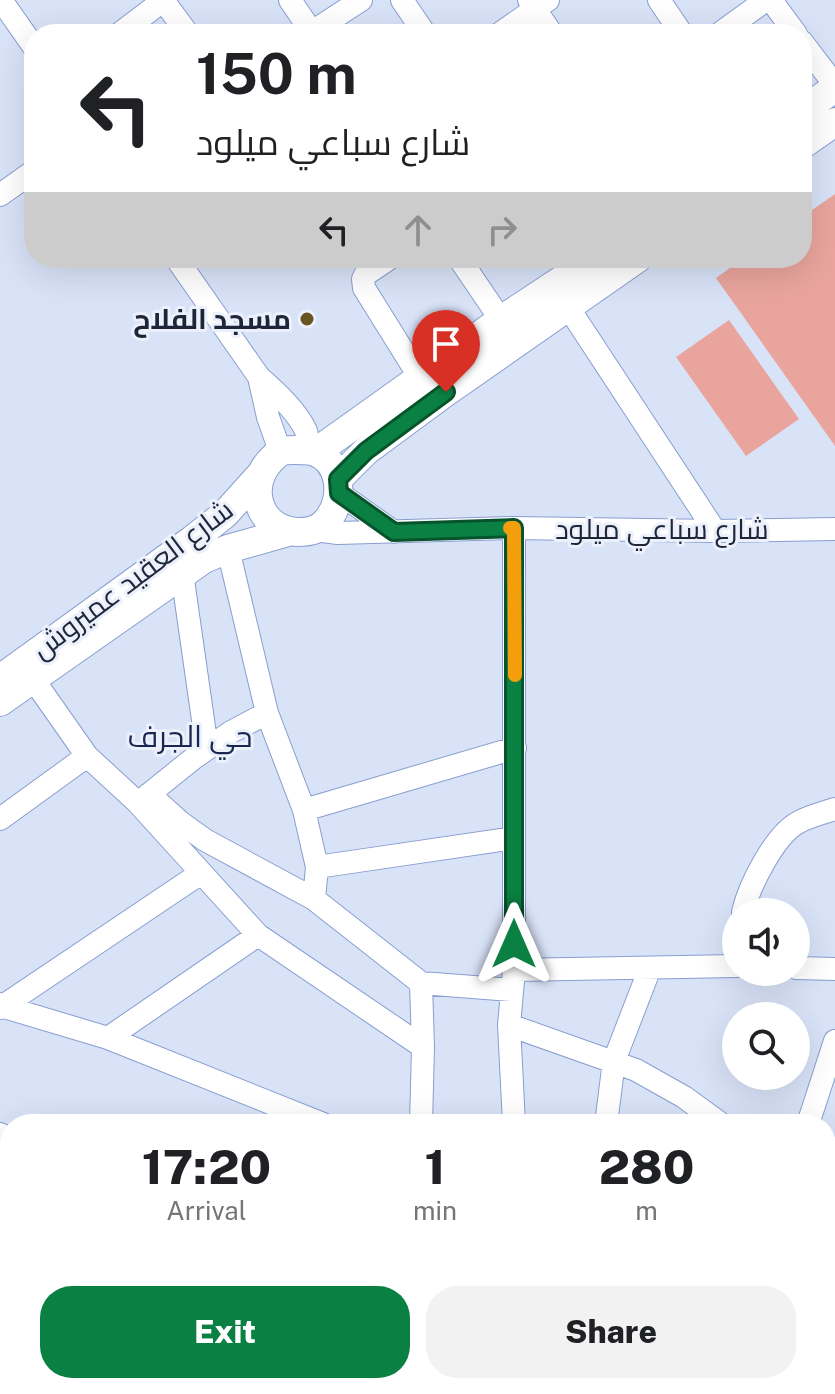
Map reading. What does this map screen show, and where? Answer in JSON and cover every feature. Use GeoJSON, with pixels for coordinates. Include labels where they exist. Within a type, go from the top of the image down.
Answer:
{"type":"FeatureCollection","features":[{"type":"Feature","properties":{"kind":"main road"},"geometry":{"type":"LineString","coordinates":[[812,104],[835,87]]}},
{"type":"Feature","properties":{"kind":"main road"},"geometry":{"type":"LineString","coordinates":[[812,138],[835,122]]}},
{"type":"Feature","properties":{"kind":"main road"},"geometry":{"type":"LineString","coordinates":[[301,451],[329,462],[335,470],[338,486],[337,504],[332,514],[325,523],[303,531],[279,527],[262,510],[257,486],[269,462],[301,451],[420,378],[501,320],[587,268]]}},
{"type":"Feature","properties":{"kind":"main road"},"geometry":{"type":"LineString","coordinates":[[338,486],[366,451],[568,307],[589,268]]}},
{"type":"Feature","properties":{"kind":"main road","name":"شارع العقيد عميروش"},"geometry":{"type":"LineString","coordinates":[[0,679],[192,540],[225,514],[261,474]]}},
{"type":"Feature","properties":{"kind":"main road","name":"شارع العقيد عميروش"},"geometry":{"type":"LineString","coordinates":[[0,702],[204,559],[228,549],[303,531]]}},
{"type":"Feature","properties":{"kind":"street"},"geometry":{"type":"LineString","coordinates":[[1,0],[24,33]]}},
{"type":"Feature","properties":{"kind":"street"},"geometry":{"type":"LineString","coordinates":[[132,24],[164,0],[181,24]]}},
{"type":"Feature","properties":{"kind":"street"},"geometry":{"type":"LineString","coordinates":[[290,0],[305,24]]}},
{"type":"Feature","properties":{"kind":"street"},"geometry":{"type":"LineString","coordinates":[[325,24],[361,0]]}},
{"type":"Feature","properties":{"kind":"street"},"geometry":{"type":"LineString","coordinates":[[402,0],[418,24]]}},
{"type":"Feature","properties":{"kind":"street"},"geometry":{"type":"LineString","coordinates":[[659,0],[675,24]]}},
{"type":"Feature","properties":{"kind":"street"},"geometry":{"type":"LineString","coordinates":[[734,24],[769,0],[788,24]]}},
{"type":"Feature","properties":{"kind":"street"},"geometry":{"type":"LineString","coordinates":[[511,24],[537,3],[547,24]]}},
{"type":"Feature","properties":{"kind":"street"},"geometry":{"type":"LineString","coordinates":[[812,56],[835,87]]}},
{"type":"Feature","properties":{"kind":"street"},"geometry":{"type":"LineString","coordinates":[[0,195],[24,178]]}},
{"type":"Feature","properties":{"kind":"street"},"geometry":{"type":"LineString","coordinates":[[187,268],[259,377],[277,393],[303,427],[307,434],[301,451],[268,417],[259,377]]}},
{"type":"Feature","properties":{"kind":"street"},"geometry":{"type":"LineString","coordinates":[[375,268],[365,275],[364,288],[420,378]]}},
{"type":"Feature","properties":{"kind":"street"},"geometry":{"type":"LineString","coordinates":[[466,268],[501,320]]}},
{"type":"Feature","properties":{"kind":"street"},"geometry":{"type":"LineString","coordinates":[[568,307],[715,531]]}},
{"type":"Feature","properties":{"kind":"street"},"geometry":{"type":"LineString","coordinates":[[338,486],[394,532]]}},
{"type":"Feature","properties":{"kind":"street"},"geometry":{"type":"LineString","coordinates":[[513,1114],[509,1025],[513,980],[514,528]]}},
{"type":"Feature","properties":{"kind":"street","name":"شارع سباعي ميلود"},"geometry":{"type":"LineString","coordinates":[[303,531],[835,529]]}},
{"type":"Feature","properties":{"kind":"street"},"geometry":{"type":"LineString","coordinates":[[228,549],[267,713],[304,810],[317,867],[314,899]]}},
{"type":"Feature","properties":{"kind":"street"},"geometry":{"type":"LineString","coordinates":[[182,573],[207,748]]}},
{"type":"Feature","properties":{"kind":"street"},"geometry":{"type":"LineString","coordinates":[[33,679],[87,756],[205,840],[314,899],[421,983],[722,966]]}},
{"type":"Feature","properties":{"kind":"street"},"geometry":{"type":"LineString","coordinates":[[144,798],[207,748],[267,713]]}},
{"type":"Feature","properties":{"kind":"street"},"geometry":{"type":"LineString","coordinates":[[304,810],[515,748]]}},
{"type":"Feature","properties":{"kind":"street"},"geometry":{"type":"LineString","coordinates":[[0,819],[87,756]]}},
{"type":"Feature","properties":{"kind":"street"},"geometry":{"type":"LineString","coordinates":[[144,798],[201,873],[258,935],[423,1047]]}},
{"type":"Feature","properties":{"kind":"street"},"geometry":{"type":"LineString","coordinates":[[748,898],[780,837],[800,821],[835,809]]}},
{"type":"Feature","properties":{"kind":"street"},"geometry":{"type":"LineString","coordinates":[[317,867],[514,838]]}},
{"type":"Feature","properties":{"kind":"street"},"geometry":{"type":"LineString","coordinates":[[0,1006],[201,873]]}},
{"type":"Feature","properties":{"kind":"street"},"geometry":{"type":"LineString","coordinates":[[108,1038],[258,935]]}},
{"type":"Feature","properties":{"kind":"street"},"geometry":{"type":"LineString","coordinates":[[607,1114],[614,1061],[650,968]]}},
{"type":"Feature","properties":{"kind":"street"},"geometry":{"type":"LineString","coordinates":[[810,968],[835,969]]}},
{"type":"Feature","properties":{"kind":"street"},"geometry":{"type":"LineString","coordinates":[[421,983],[421,1114]]}},
{"type":"Feature","properties":{"kind":"street"},"geometry":{"type":"LineString","coordinates":[[0,1006],[108,1038],[298,1114]]}},
{"type":"Feature","properties":{"kind":"street"},"geometry":{"type":"LineString","coordinates":[[509,1025],[614,1061],[655,1079],[707,1114]]}},
{"type":"Feature","properties":{"kind":"street"},"geometry":{"type":"LineString","coordinates":[[811,1114],[835,1041]]}},
{"type":"Feature","properties":{"kind":"shaded area"},"geometry":{"type":"Polygon","coordinates":[[[835,194],[835,446],[716,278],[730,268],[812,268],[812,210],[835,194]]]}},
{"type":"Feature","properties":{"kind":"shaded area"},"geometry":{"type":"Polygon","coordinates":[[[729,320],[799,419],[746,456],[676,357],[729,320]]]}},
{"type":"Feature","properties":{"kind":"slow traffic"},"geometry":{"type":"LineString","coordinates":[[510,528],[514,528],[515,675]]}},
{"type":"Feature","properties":{"kind":"place","name":"مسجد الفلاح"},"geometry":{"type":"Point","coordinates":[307,319]}},
{"type":"Feature","properties":{"kind":"district","name":"حي الجرف"},"geometry":{"type":"Point","coordinates":[190,737]}},
{"type":"Feature","properties":{"kind":"route"},"geometry":{"type":"LineString","coordinates":[[446,392],[366,451],[338,479],[339,493],[394,532],[514,528],[514,944]]}}]}
